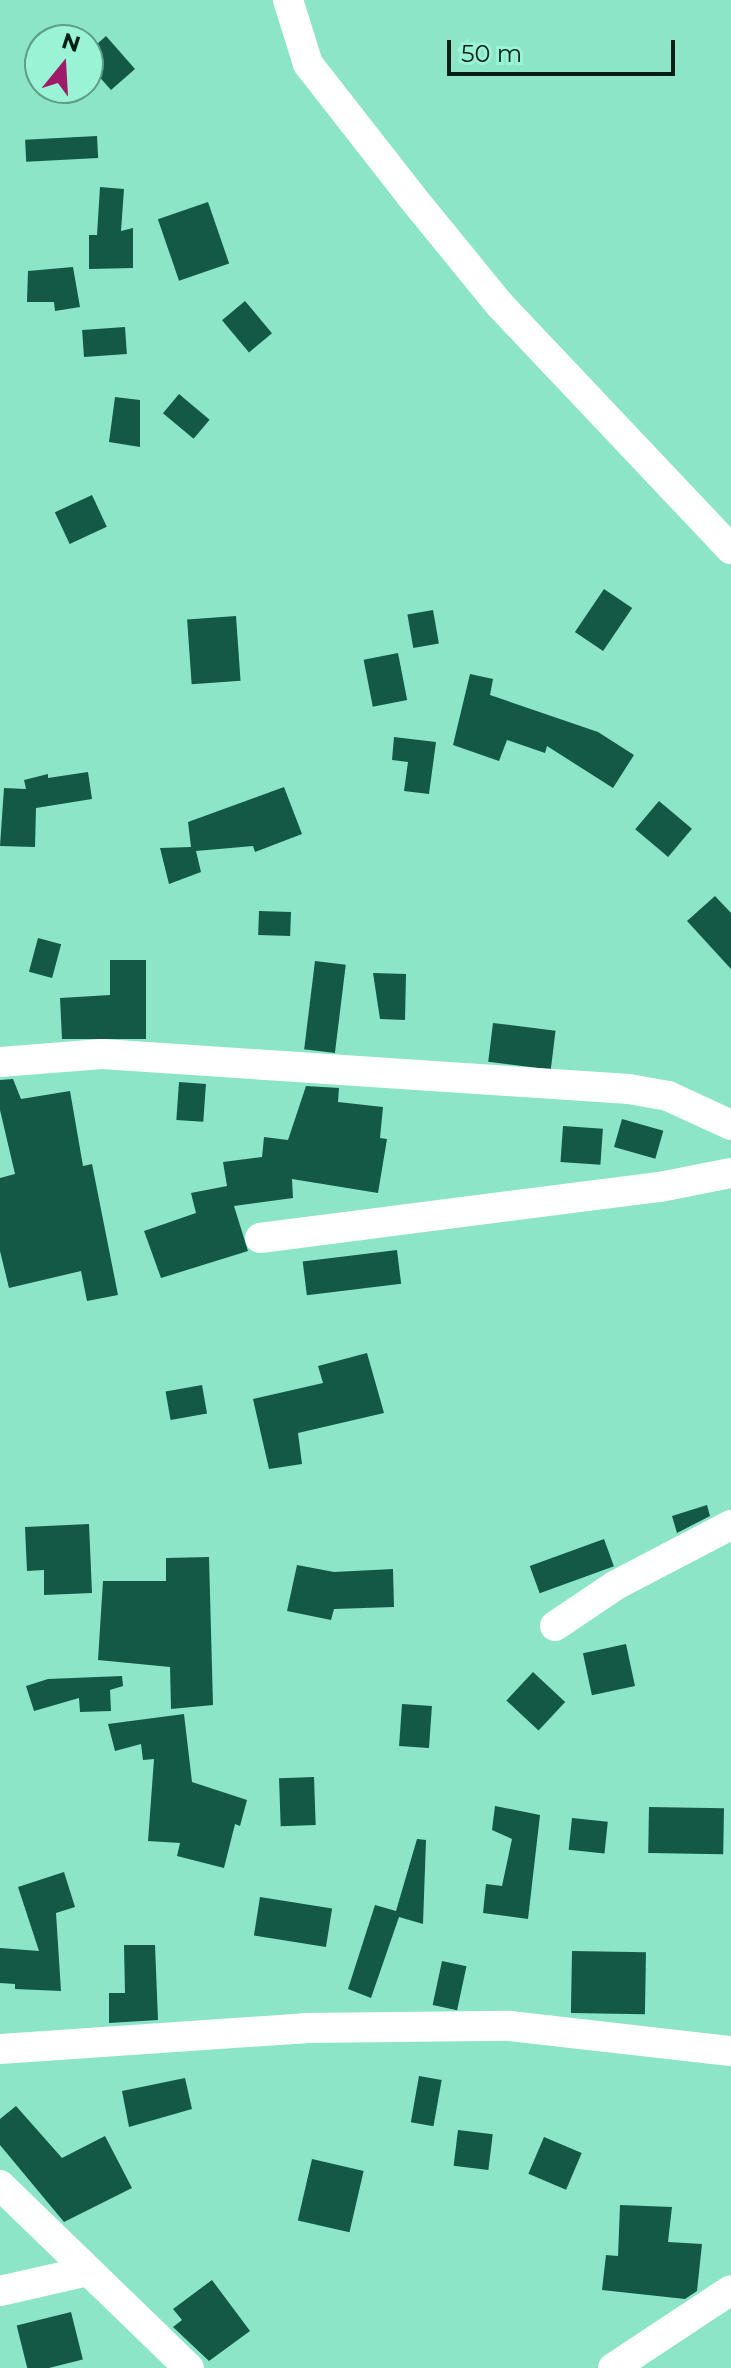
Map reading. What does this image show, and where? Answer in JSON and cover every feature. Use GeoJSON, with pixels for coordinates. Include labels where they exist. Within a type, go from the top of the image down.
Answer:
{"type":"FeatureCollection","features":[{"type":"Feature","properties":{"kind":"street"},"geometry":{"type":"LineString","coordinates":[[288,0],[308,64],[420,208],[500,305],[731,549]]}},
{"type":"Feature","properties":{"kind":"street"},"geometry":{"type":"LineString","coordinates":[[0,1062],[117,1054],[629,1089],[668,1096],[731,1125]]}},
{"type":"Feature","properties":{"kind":"street"},"geometry":{"type":"LineString","coordinates":[[260,1238],[629,1191],[731,1173]]}},
{"type":"Feature","properties":{"kind":"street"},"geometry":{"type":"LineString","coordinates":[[555,1626],[616,1585],[731,1525]]}},
{"type":"Feature","properties":{"kind":"street"},"geometry":{"type":"LineString","coordinates":[[0,2049],[305,2028],[510,2026],[731,2051]]}},
{"type":"Feature","properties":{"kind":"street"},"geometry":{"type":"LineString","coordinates":[[0,2185],[189,2368]]}},
{"type":"Feature","properties":{"kind":"street"},"geometry":{"type":"LineString","coordinates":[[0,2291],[88,2271]]}},
{"type":"Feature","properties":{"kind":"street"},"geometry":{"type":"LineString","coordinates":[[613,2368],[731,2290]]}},
{"type":"Feature","properties":{"kind":"building"},"geometry":{"type":"Polygon","coordinates":[[[106,36],[135,69],[111,90],[104,82],[106,36]]]}},
{"type":"Feature","properties":{"kind":"building"},"geometry":{"type":"Polygon","coordinates":[[[97,136],[98,158],[26,162],[25,140],[97,136]]]}},
{"type":"Feature","properties":{"kind":"building"},"geometry":{"type":"Polygon","coordinates":[[[100,187],[124,189],[121,231],[133,228],[133,268],[89,269],[89,235],[97,235],[100,187]]]}},
{"type":"Feature","properties":{"kind":"building"},"geometry":{"type":"Polygon","coordinates":[[[208,202],[229,263],[179,281],[158,219],[208,202]]]}},
{"type":"Feature","properties":{"kind":"building"},"geometry":{"type":"Polygon","coordinates":[[[73,267],[80,307],[55,311],[54,302],[27,302],[28,271],[73,267]]]}},
{"type":"Feature","properties":{"kind":"building"},"geometry":{"type":"Polygon","coordinates":[[[245,301],[272,333],[249,352],[222,320],[245,301]]]}},
{"type":"Feature","properties":{"kind":"building"},"geometry":{"type":"Polygon","coordinates":[[[125,327],[127,354],[84,357],[82,330],[125,327]]]}},
{"type":"Feature","properties":{"kind":"building"},"geometry":{"type":"Polygon","coordinates":[[[179,394],[210,420],[194,439],[163,413],[179,394]]]}},
{"type":"Feature","properties":{"kind":"building"},"geometry":{"type":"Polygon","coordinates":[[[115,397],[140,400],[140,447],[109,442],[115,397]]]}},
{"type":"Feature","properties":{"kind":"building"},"geometry":{"type":"Polygon","coordinates":[[[92,495],[107,527],[70,544],[55,512],[92,495]]]}},
{"type":"Feature","properties":{"kind":"building"},"geometry":{"type":"Polygon","coordinates":[[[604,589],[632,608],[603,651],[575,632],[604,589]]]}},
{"type":"Feature","properties":{"kind":"building"},"geometry":{"type":"Polygon","coordinates":[[[433,610],[439,643],[413,648],[407,615],[433,610]]]}},
{"type":"Feature","properties":{"kind":"building"},"geometry":{"type":"Polygon","coordinates":[[[236,616],[241,681],[192,684],[187,619],[236,616]]]}},
{"type":"Feature","properties":{"kind":"building"},"geometry":{"type":"Polygon","coordinates":[[[398,653],[407,700],[373,707],[364,660],[398,653]]]}},
{"type":"Feature","properties":{"kind":"building"},"geometry":{"type":"Polygon","coordinates":[[[470,674],[493,679],[490,695],[598,732],[634,755],[613,788],[547,746],[545,753],[507,740],[499,761],[453,745],[470,674]]]}},
{"type":"Feature","properties":{"kind":"building"},"geometry":{"type":"Polygon","coordinates":[[[394,737],[436,742],[429,794],[404,791],[408,762],[392,760],[394,737]]]}},
{"type":"Feature","properties":{"kind":"building"},"geometry":{"type":"Polygon","coordinates":[[[88,772],[92,799],[36,808],[35,847],[0,846],[4,788],[26,789],[24,780],[48,774],[48,778],[88,772]]]}},
{"type":"Feature","properties":{"kind":"building"},"geometry":{"type":"Polygon","coordinates":[[[284,787],[302,834],[255,852],[253,846],[196,851],[201,872],[169,884],[160,848],[191,847],[188,822],[284,787]]]}},
{"type":"Feature","properties":{"kind":"building"},"geometry":{"type":"Polygon","coordinates":[[[659,801],[692,829],[668,857],[635,829],[659,801]]]}},
{"type":"Feature","properties":{"kind":"building"},"geometry":{"type":"Polygon","coordinates":[[[715,896],[731,913],[731,969],[687,921],[715,896]]]}},
{"type":"Feature","properties":{"kind":"building"},"geometry":{"type":"Polygon","coordinates":[[[259,911],[291,912],[290,936],[258,935],[259,911]]]}},
{"type":"Feature","properties":{"kind":"building"},"geometry":{"type":"Polygon","coordinates":[[[38,938],[61,944],[52,978],[29,972],[38,938]]]}},
{"type":"Feature","properties":{"kind":"building"},"geometry":{"type":"Polygon","coordinates":[[[110,960],[146,960],[146,1039],[62,1039],[60,998],[110,995],[110,960]]]}},
{"type":"Feature","properties":{"kind":"building"},"geometry":{"type":"Polygon","coordinates":[[[315,961],[346,965],[335,1053],[304,1049],[315,961]]]}},
{"type":"Feature","properties":{"kind":"building"},"geometry":{"type":"Polygon","coordinates":[[[373,973],[406,974],[405,1020],[380,1019],[373,973]]]}},
{"type":"Feature","properties":{"kind":"building"},"geometry":{"type":"Polygon","coordinates":[[[493,1023],[556,1031],[551,1069],[488,1062],[493,1023]]]}},
{"type":"Feature","properties":{"kind":"building"},"geometry":{"type":"Polygon","coordinates":[[[13,1079],[21,1099],[70,1091],[83,1166],[92,1164],[118,1295],[87,1301],[81,1271],[9,1288],[0,1251],[0,1178],[15,1174],[0,1110],[0,1080],[13,1079]]]}},
{"type":"Feature","properties":{"kind":"building"},"geometry":{"type":"Polygon","coordinates":[[[179,1082],[206,1084],[203,1122],[176,1120],[179,1082]]]}},
{"type":"Feature","properties":{"kind":"building"},"geometry":{"type":"Polygon","coordinates":[[[306,1086],[339,1088],[338,1102],[383,1107],[380,1138],[387,1139],[378,1193],[292,1179],[293,1198],[234,1206],[248,1251],[161,1278],[144,1231],[196,1213],[191,1193],[227,1186],[223,1162],[262,1157],[264,1137],[288,1140],[306,1086]]]}},
{"type":"Feature","properties":{"kind":"building"},"geometry":{"type":"Polygon","coordinates":[[[622,1119],[663,1131],[655,1159],[614,1147],[622,1119]]]}},
{"type":"Feature","properties":{"kind":"building"},"geometry":{"type":"Polygon","coordinates":[[[563,1126],[603,1129],[600,1165],[560,1162],[563,1126]]]}},
{"type":"Feature","properties":{"kind":"building"},"geometry":{"type":"Polygon","coordinates":[[[397,1250],[401,1284],[307,1295],[303,1262],[397,1250]]]}},
{"type":"Feature","properties":{"kind":"building"},"geometry":{"type":"Polygon","coordinates":[[[367,1353],[384,1413],[298,1433],[302,1464],[269,1469],[253,1399],[323,1383],[318,1366],[367,1353]]]}},
{"type":"Feature","properties":{"kind":"building"},"geometry":{"type":"Polygon","coordinates":[[[202,1385],[207,1414],[171,1420],[166,1391],[202,1385]]]}},
{"type":"Feature","properties":{"kind":"building"},"geometry":{"type":"Polygon","coordinates":[[[707,1505],[710,1516],[677,1533],[672,1516],[707,1505]]]}},
{"type":"Feature","properties":{"kind":"building"},"geometry":{"type":"Polygon","coordinates":[[[89,1524],[92,1593],[44,1595],[44,1570],[27,1571],[25,1527],[89,1524]]]}},
{"type":"Feature","properties":{"kind":"building"},"geometry":{"type":"Polygon","coordinates":[[[604,1539],[614,1566],[540,1593],[530,1566],[604,1539]]]}},
{"type":"Feature","properties":{"kind":"building"},"geometry":{"type":"Polygon","coordinates":[[[209,1557],[213,1705],[171,1709],[170,1667],[98,1660],[103,1581],[166,1581],[166,1558],[209,1557]]]}},
{"type":"Feature","properties":{"kind":"building"},"geometry":{"type":"Polygon","coordinates":[[[297,1565],[334,1572],[393,1569],[394,1607],[334,1609],[331,1620],[287,1611],[297,1565]]]}},
{"type":"Feature","properties":{"kind":"building"},"geometry":{"type":"Polygon","coordinates":[[[626,1644],[635,1686],[592,1695],[583,1653],[626,1644]]]}},
{"type":"Feature","properties":{"kind":"building"},"geometry":{"type":"Polygon","coordinates":[[[533,1672],[565,1702],[539,1731],[506,1701],[533,1672]]]}},
{"type":"Feature","properties":{"kind":"building"},"geometry":{"type":"Polygon","coordinates":[[[122,1676],[123,1686],[110,1690],[111,1711],[80,1712],[79,1698],[34,1711],[26,1686],[48,1679],[122,1676]]]}},
{"type":"Feature","properties":{"kind":"building"},"geometry":{"type":"Polygon","coordinates":[[[402,1704],[432,1706],[429,1748],[399,1746],[402,1704]]]}},
{"type":"Feature","properties":{"kind":"building"},"geometry":{"type":"Polygon","coordinates":[[[184,1714],[192,1782],[247,1800],[240,1826],[235,1824],[224,1868],[177,1856],[180,1843],[148,1841],[154,1759],[143,1760],[141,1744],[115,1751],[108,1724],[184,1714]]]}},
{"type":"Feature","properties":{"kind":"building"},"geometry":{"type":"Polygon","coordinates":[[[314,1777],[316,1825],[281,1826],[279,1778],[314,1777]]]}},
{"type":"Feature","properties":{"kind":"building"},"geometry":{"type":"Polygon","coordinates":[[[495,1806],[540,1815],[528,1919],[483,1913],[486,1884],[502,1886],[512,1839],[492,1830],[495,1806]]]}},
{"type":"Feature","properties":{"kind":"building"},"geometry":{"type":"Polygon","coordinates":[[[649,1807],[724,1808],[723,1854],[648,1853],[649,1807]]]}},
{"type":"Feature","properties":{"kind":"building"},"geometry":{"type":"Polygon","coordinates":[[[572,1818],[608,1822],[604,1854],[569,1850],[572,1818]]]}},
{"type":"Feature","properties":{"kind":"building"},"geometry":{"type":"Polygon","coordinates":[[[417,1839],[426,1840],[423,1924],[399,1917],[371,1998],[348,1989],[375,1905],[396,1911],[417,1839]]]}},
{"type":"Feature","properties":{"kind":"building"},"geometry":{"type":"Polygon","coordinates":[[[64,1872],[75,1907],[56,1913],[61,1991],[15,1989],[15,1984],[0,1983],[0,1948],[39,1951],[18,1887],[64,1872]]]}},
{"type":"Feature","properties":{"kind":"building"},"geometry":{"type":"Polygon","coordinates":[[[260,1897],[332,1908],[326,1947],[254,1936],[260,1897]]]}},
{"type":"Feature","properties":{"kind":"building"},"geometry":{"type":"Polygon","coordinates":[[[124,1945],[155,1945],[158,2020],[109,2023],[109,1993],[125,1993],[124,1945]]]}},
{"type":"Feature","properties":{"kind":"building"},"geometry":{"type":"Polygon","coordinates":[[[572,1951],[646,1952],[645,2014],[571,2013],[572,1951]]]}},
{"type":"Feature","properties":{"kind":"building"},"geometry":{"type":"Polygon","coordinates":[[[442,1961],[466,1966],[457,2010],[433,2005],[442,1961]]]}},
{"type":"Feature","properties":{"kind":"building"},"geometry":{"type":"Polygon","coordinates":[[[419,2076],[442,2080],[433,2126],[411,2122],[419,2076]]]}},
{"type":"Feature","properties":{"kind":"building"},"geometry":{"type":"Polygon","coordinates":[[[185,2078],[192,2109],[129,2127],[122,2091],[185,2078]]]}},
{"type":"Feature","properties":{"kind":"building"},"geometry":{"type":"Polygon","coordinates":[[[16,2106],[62,2158],[105,2136],[132,2188],[64,2222],[0,2145],[0,2119],[16,2106]]]}},
{"type":"Feature","properties":{"kind":"building"},"geometry":{"type":"Polygon","coordinates":[[[458,2130],[493,2134],[488,2170],[454,2166],[458,2130]]]}},
{"type":"Feature","properties":{"kind":"building"},"geometry":{"type":"Polygon","coordinates":[[[544,2137],[582,2153],[566,2190],[528,2174],[544,2137]]]}},
{"type":"Feature","properties":{"kind":"building"},"geometry":{"type":"Polygon","coordinates":[[[312,2159],[364,2171],[349,2232],[298,2220],[312,2159]]]}},
{"type":"Feature","properties":{"kind":"building"},"geometry":{"type":"Polygon","coordinates":[[[620,2205],[672,2207],[668,2242],[702,2244],[697,2291],[685,2299],[602,2290],[606,2255],[618,2256],[620,2205]]]}},
{"type":"Feature","properties":{"kind":"building"},"geometry":{"type":"Polygon","coordinates":[[[212,2280],[250,2331],[209,2361],[173,2327],[182,2320],[173,2309],[212,2280]]]}},
{"type":"Feature","properties":{"kind":"building"},"geometry":{"type":"Polygon","coordinates":[[[71,2312],[83,2360],[49,2368],[27,2368],[17,2326],[71,2312]]]}}]}
